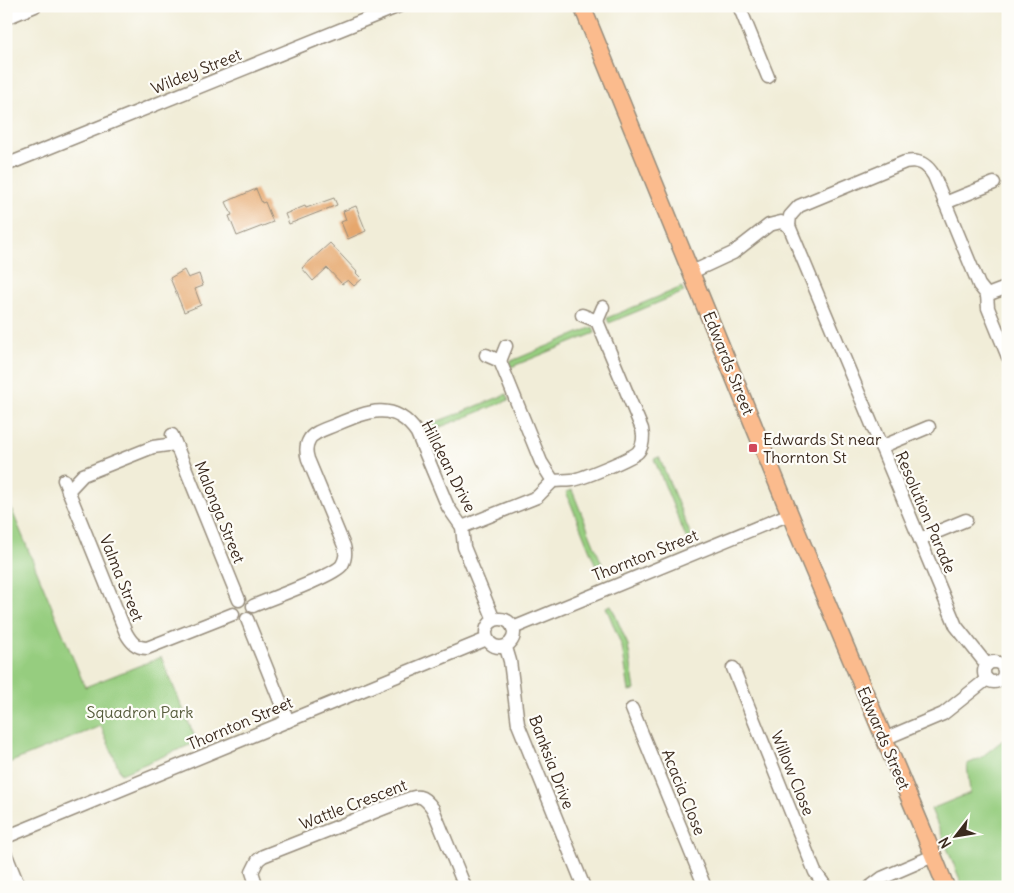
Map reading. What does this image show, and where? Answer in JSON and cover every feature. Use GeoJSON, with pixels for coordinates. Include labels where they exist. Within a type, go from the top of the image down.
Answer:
{"type":"FeatureCollection","features":[{"type":"Feature","properties":{"kind":"main road","name":"Edwards Street"},"geometry":{"type":"LineString","coordinates":[[582,6],[790,514],[946,887]]}},
{"type":"Feature","properties":{"kind":"street"},"geometry":{"type":"LineString","coordinates":[[6,18],[35,6]]}},
{"type":"Feature","properties":{"kind":"street","name":"Wildey Street"},"geometry":{"type":"LineString","coordinates":[[6,165],[399,6]]}},
{"type":"Feature","properties":{"kind":"street"},"geometry":{"type":"LineString","coordinates":[[739,6],[768,77]]}},
{"type":"Feature","properties":{"kind":"street"},"geometry":{"type":"LineString","coordinates":[[692,272],[733,253],[769,225],[781,222],[789,226],[790,216],[799,206],[911,160],[918,161],[928,166],[934,176],[978,285],[987,295],[988,308],[1008,357]]}},
{"type":"Feature","properties":{"kind":"street"},"geometry":{"type":"LineString","coordinates":[[945,203],[994,183]]}},
{"type":"Feature","properties":{"kind":"street","name":"Resolution Parade"},"geometry":{"type":"LineString","coordinates":[[789,226],[956,626],[987,665]]}},
{"type":"Feature","properties":{"kind":"street"},"geometry":{"type":"LineString","coordinates":[[987,295],[1008,287]]}},
{"type":"Feature","properties":{"kind":"street"},"geometry":{"type":"LineString","coordinates":[[597,321],[603,307]]}},
{"type":"Feature","properties":{"kind":"street"},"geometry":{"type":"LineString","coordinates":[[462,527],[537,497],[553,482],[578,479],[621,461],[635,454],[642,444],[642,429],[597,321],[582,315]]}},
{"type":"Feature","properties":{"kind":"street"},"geometry":{"type":"LineString","coordinates":[[506,346],[500,360],[541,462],[553,482]]}},
{"type":"Feature","properties":{"kind":"street"},"geometry":{"type":"LineString","coordinates":[[486,355],[500,360]]}},
{"type":"Feature","properties":{"kind":"street","name":"Hilldean Drive"},"geometry":{"type":"LineString","coordinates":[[253,606],[330,574],[342,564],[346,553],[344,546],[308,459],[306,446],[312,436],[356,416],[368,412],[383,411],[398,415],[410,424],[417,433],[448,507],[462,527],[464,547],[494,620]]}},
{"type":"Feature","properties":{"kind":"street"},"geometry":{"type":"LineString","coordinates":[[881,447],[929,427]]}},
{"type":"Feature","properties":{"kind":"street","name":"Valma Street"},"geometry":{"type":"LineString","coordinates":[[173,440],[83,475],[66,486],[126,633],[134,644],[138,647],[147,648],[234,614]]}},
{"type":"Feature","properties":{"kind":"street","name":"Malonga Street"},"geometry":{"type":"LineString","coordinates":[[173,440],[239,600]]}},
{"type":"Feature","properties":{"kind":"street","name":"Thornton Street"},"geometry":{"type":"LineString","coordinates":[[513,628],[790,514]]}},
{"type":"Feature","properties":{"kind":"street"},"geometry":{"type":"LineString","coordinates":[[920,539],[966,520]]}},
{"type":"Feature","properties":{"kind":"street"},"geometry":{"type":"LineString","coordinates":[[239,600],[247,600],[253,606],[252,615],[246,619],[238,618],[234,614],[234,604],[239,600]]}},
{"type":"Feature","properties":{"kind":"street"},"geometry":{"type":"LineString","coordinates":[[246,619],[288,720]]}},
{"type":"Feature","properties":{"kind":"street"},"geometry":{"type":"LineString","coordinates":[[503,619],[513,628],[512,639],[504,647],[495,647],[487,639],[488,626],[494,620],[503,619]]}},
{"type":"Feature","properties":{"kind":"street","name":"Thornton Street"},"geometry":{"type":"LineString","coordinates":[[6,837],[487,639]]}},
{"type":"Feature","properties":{"kind":"street","name":"Banksia Drive"},"geometry":{"type":"LineString","coordinates":[[504,647],[510,661],[516,714],[520,729],[584,887]]}},
{"type":"Feature","properties":{"kind":"street"},"geometry":{"type":"LineString","coordinates":[[993,662],[1005,671],[996,682],[987,679],[984,671],[987,665],[993,662]]}},
{"type":"Feature","properties":{"kind":"street","name":"Willow Close"},"geometry":{"type":"LineString","coordinates":[[733,668],[815,872],[826,887]]}},
{"type":"Feature","properties":{"kind":"street"},"geometry":{"type":"LineString","coordinates":[[884,739],[944,714],[987,679]]}},
{"type":"Feature","properties":{"kind":"street","name":"Acacia Close"},"geometry":{"type":"LineString","coordinates":[[632,709],[706,887]]}},
{"type":"Feature","properties":{"kind":"street","name":"Wattle Crescent"},"geometry":{"type":"LineString","coordinates":[[257,887],[252,872],[258,860],[263,856],[413,797],[420,796],[427,800],[433,809],[465,887]]}},
{"type":"Feature","properties":{"kind":"street"},"geometry":{"type":"LineString","coordinates":[[6,855],[19,887]]}},
{"type":"Feature","properties":{"kind":"street"},"geometry":{"type":"LineString","coordinates":[[870,887],[882,878],[933,856]]}},
{"type":"Feature","properties":{"kind":"green space"},"geometry":{"type":"Polygon","coordinates":[[[682,287],[684,292],[609,323],[607,318],[682,287]]]}},
{"type":"Feature","properties":{"kind":"green space"},"geometry":{"type":"Polygon","coordinates":[[[593,327],[595,333],[511,367],[509,362],[593,327]]]}},
{"type":"Feature","properties":{"kind":"green space"},"geometry":{"type":"Polygon","coordinates":[[[507,394],[509,400],[428,432],[426,426],[507,394]]]}},
{"type":"Feature","properties":{"kind":"green space"},"geometry":{"type":"Polygon","coordinates":[[[659,457],[692,538],[687,540],[654,459],[659,457]]]}},
{"type":"Feature","properties":{"kind":"green space"},"geometry":{"type":"Polygon","coordinates":[[[572,490],[606,574],[600,576],[566,492],[572,490]]]}},
{"type":"Feature","properties":{"kind":"green space","name":"Squadron Park"},"geometry":{"type":"Polygon","coordinates":[[[6,496],[85,687],[161,657],[197,742],[121,774],[101,726],[6,764],[6,496]]]}},
{"type":"Feature","properties":{"kind":"green space"},"geometry":{"type":"Polygon","coordinates":[[[611,605],[628,645],[635,690],[629,691],[622,647],[606,607],[611,605]]]}},
{"type":"Feature","properties":{"kind":"green space"},"geometry":{"type":"Polygon","coordinates":[[[1008,736],[1008,887],[963,887],[931,809],[970,793],[967,764],[979,759],[1008,736]]]}},
{"type":"Feature","properties":{"kind":"building"},"geometry":{"type":"Polygon","coordinates":[[[256,189],[262,203],[265,202],[273,222],[237,236],[229,216],[232,215],[226,202],[256,189]]]}},
{"type":"Feature","properties":{"kind":"building"},"geometry":{"type":"Polygon","coordinates":[[[334,198],[337,205],[289,224],[285,214],[334,198]]]}},
{"type":"Feature","properties":{"kind":"building"},"geometry":{"type":"Polygon","coordinates":[[[356,206],[366,231],[348,239],[341,222],[346,220],[343,211],[356,206]]]}},
{"type":"Feature","properties":{"kind":"building"},"geometry":{"type":"Polygon","coordinates":[[[330,243],[362,279],[354,286],[348,280],[342,284],[327,268],[313,281],[302,268],[330,243]]]}},
{"type":"Feature","properties":{"kind":"building"},"geometry":{"type":"Polygon","coordinates":[[[184,270],[188,278],[199,274],[203,286],[195,289],[201,305],[184,312],[170,278],[184,270]]]}},
{"type":"Feature","properties":{"kind":"place","name":"Edwards St near Thornton St"},"geometry":{"type":"Point","coordinates":[753,448]}}]}
